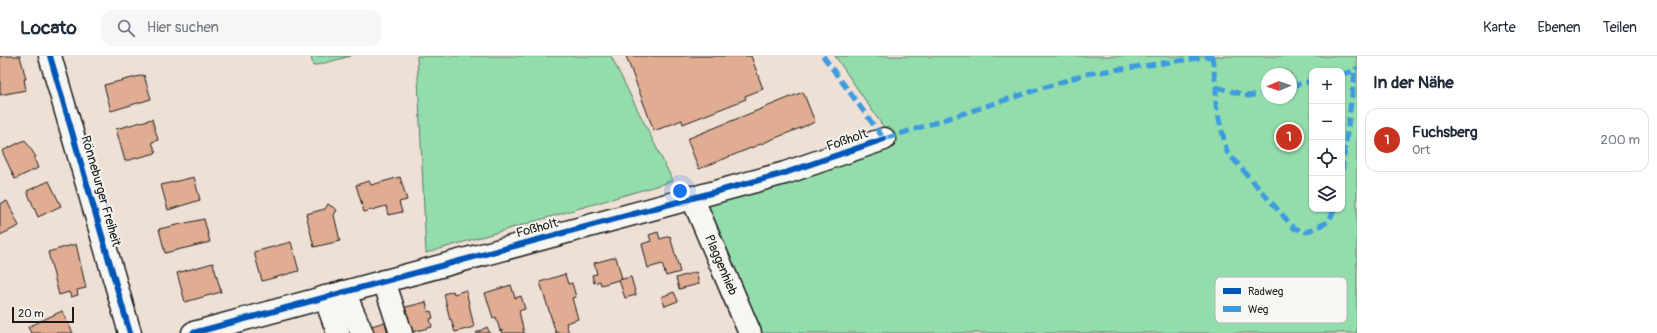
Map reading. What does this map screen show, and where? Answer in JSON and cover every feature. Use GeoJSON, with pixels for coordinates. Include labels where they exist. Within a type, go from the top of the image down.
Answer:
{"type":"FeatureCollection","features":[{"type":"Feature","properties":{"kind":"street","name":"Rönneburger Freiheit"},"geometry":{"type":"LineString","coordinates":[[50,56],[130,333]]}},
{"type":"Feature","properties":{"kind":"street","name":"Foßholt"},"geometry":{"type":"LineString","coordinates":[[193,333],[785,173],[884,139]]}},
{"type":"Feature","properties":{"kind":"street","name":"Plaggenhieb"},"geometry":{"type":"LineString","coordinates":[[692,198],[750,333]]}},
{"type":"Feature","properties":{"kind":"street"},"geometry":{"type":"LineString","coordinates":[[384,281],[402,333]]}},
{"type":"Feature","properties":{"kind":"street"},"geometry":{"type":"LineString","coordinates":[[334,295],[338,333]]}},
{"type":"Feature","properties":{"kind":"street"},"geometry":{"type":"LineString","coordinates":[[334,295],[362,333]]}},
{"type":"Feature","properties":{"kind":"green space"},"geometry":{"type":"Polygon","coordinates":[[[311,56],[351,56],[313,66],[311,56]]]}},
{"type":"Feature","properties":{"kind":"green space"},"geometry":{"type":"Polygon","coordinates":[[[417,56],[611,56],[673,181],[426,253],[417,56]]]}},
{"type":"Feature","properties":{"kind":"green space"},"geometry":{"type":"Polygon","coordinates":[[[835,56],[1357,56],[1357,333],[737,333],[685,210],[893,141],[835,56]]]}},
{"type":"Feature","properties":{"kind":"building"},"geometry":{"type":"Polygon","coordinates":[[[0,56],[20,56],[26,79],[24,79],[26,90],[0,95],[0,56]]]}},
{"type":"Feature","properties":{"kind":"building"},"geometry":{"type":"Polygon","coordinates":[[[626,56],[751,56],[763,89],[745,96],[746,99],[683,124],[682,120],[654,131],[626,56]]]}},
{"type":"Feature","properties":{"kind":"building"},"geometry":{"type":"Polygon","coordinates":[[[144,75],[151,99],[111,111],[104,85],[144,75]]]}},
{"type":"Feature","properties":{"kind":"building"},"geometry":{"type":"Polygon","coordinates":[[[803,92],[815,122],[699,169],[687,139],[803,92]]]}},
{"type":"Feature","properties":{"kind":"building"},"geometry":{"type":"Polygon","coordinates":[[[152,119],[158,140],[152,142],[156,153],[125,161],[116,129],[152,119]]]}},
{"type":"Feature","properties":{"kind":"building"},"geometry":{"type":"Polygon","coordinates":[[[25,140],[36,157],[34,158],[38,168],[15,179],[2,151],[25,140]]]}},
{"type":"Feature","properties":{"kind":"building"},"geometry":{"type":"Polygon","coordinates":[[[194,177],[200,200],[168,210],[161,185],[194,177]]]}},
{"type":"Feature","properties":{"kind":"building"},"geometry":{"type":"Polygon","coordinates":[[[400,177],[407,200],[399,202],[402,212],[388,215],[386,206],[364,212],[356,185],[369,181],[371,185],[400,177]]]}},
{"type":"Feature","properties":{"kind":"building"},"geometry":{"type":"Polygon","coordinates":[[[49,181],[61,206],[38,217],[27,191],[49,181]]]}},
{"type":"Feature","properties":{"kind":"building"},"geometry":{"type":"Polygon","coordinates":[[[7,201],[19,226],[0,235],[0,204],[7,201]]]}},
{"type":"Feature","properties":{"kind":"building"},"geometry":{"type":"Polygon","coordinates":[[[328,204],[337,210],[334,215],[340,241],[314,247],[306,214],[325,209],[328,204]]]}},
{"type":"Feature","properties":{"kind":"building"},"geometry":{"type":"Polygon","coordinates":[[[204,219],[210,242],[165,253],[159,229],[204,219]]]}},
{"type":"Feature","properties":{"kind":"building"},"geometry":{"type":"Polygon","coordinates":[[[658,232],[660,239],[670,236],[680,272],[666,276],[662,264],[648,268],[642,244],[651,241],[649,235],[658,232]]]}},
{"type":"Feature","properties":{"kind":"building"},"geometry":{"type":"Polygon","coordinates":[[[291,242],[299,271],[262,281],[254,252],[291,242]]]}},
{"type":"Feature","properties":{"kind":"building"},"geometry":{"type":"Polygon","coordinates":[[[76,244],[86,288],[77,290],[78,295],[71,297],[69,292],[59,295],[48,252],[76,244]]]}},
{"type":"Feature","properties":{"kind":"building"},"geometry":{"type":"Polygon","coordinates":[[[616,257],[622,279],[601,285],[600,281],[594,283],[592,275],[597,274],[594,263],[616,257]]]}},
{"type":"Feature","properties":{"kind":"building"},"geometry":{"type":"Polygon","coordinates":[[[213,263],[221,292],[185,302],[177,273],[213,263]]]}},
{"type":"Feature","properties":{"kind":"building"},"geometry":{"type":"Polygon","coordinates":[[[696,272],[699,284],[679,289],[676,278],[696,272]]]}},
{"type":"Feature","properties":{"kind":"building"},"geometry":{"type":"Polygon","coordinates":[[[565,274],[568,284],[572,283],[576,297],[572,298],[578,319],[566,323],[569,333],[556,333],[540,282],[565,274]]]}},
{"type":"Feature","properties":{"kind":"building"},"geometry":{"type":"Polygon","coordinates":[[[631,277],[636,295],[625,298],[619,280],[631,277]]]}},
{"type":"Feature","properties":{"kind":"building"},"geometry":{"type":"Polygon","coordinates":[[[511,285],[515,298],[521,296],[525,309],[519,311],[524,333],[503,333],[502,330],[500,331],[496,317],[493,318],[485,293],[511,285]]]}},
{"type":"Feature","properties":{"kind":"building"},"geometry":{"type":"Polygon","coordinates":[[[466,290],[474,327],[455,332],[451,319],[450,320],[444,294],[453,291],[454,294],[466,290]]]}},
{"type":"Feature","properties":{"kind":"building"},"geometry":{"type":"Polygon","coordinates":[[[674,292],[678,301],[665,306],[661,297],[674,292]]]}},
{"type":"Feature","properties":{"kind":"building"},"geometry":{"type":"Polygon","coordinates":[[[426,302],[428,312],[431,311],[433,318],[430,319],[432,327],[408,333],[402,308],[426,302]]]}},
{"type":"Feature","properties":{"kind":"building"},"geometry":{"type":"Polygon","coordinates":[[[62,311],[73,333],[31,333],[28,327],[62,311]]]}},
{"type":"Feature","properties":{"kind":"building"},"geometry":{"type":"Polygon","coordinates":[[[385,322],[388,333],[366,333],[365,328],[385,322]]]}},
{"type":"Feature","properties":{"kind":"building"},"geometry":{"type":"Polygon","coordinates":[[[487,327],[490,333],[476,333],[487,327]]]}},
{"type":"Feature","properties":{"kind":"marked path"},"geometry":{"type":"LineString","coordinates":[[823,56],[884,139],[1086,74],[1213,56]]}},
{"type":"Feature","properties":{"kind":"marked path"},"geometry":{"type":"LineString","coordinates":[[1212,56],[1216,87],[1216,106],[1227,152],[1294,228],[1306,232],[1328,222],[1333,212]]}},
{"type":"Feature","properties":{"kind":"marked path"},"geometry":{"type":"LineString","coordinates":[[1345,73],[1355,71],[1357,67]]}},
{"type":"Feature","properties":{"kind":"marked path"},"geometry":{"type":"LineString","coordinates":[[1345,149],[1355,71]]}},
{"type":"Feature","properties":{"kind":"marked path"},"geometry":{"type":"LineString","coordinates":[[1297,85],[1309,82]]}},
{"type":"Feature","properties":{"kind":"marked path"},"geometry":{"type":"LineString","coordinates":[[1216,87],[1249,96],[1261,93]]}},
{"type":"Feature","properties":{"kind":"cycle path"},"geometry":{"type":"LineString","coordinates":[[50,56],[130,333]]}},
{"type":"Feature","properties":{"kind":"cycle path"},"geometry":{"type":"LineString","coordinates":[[193,333],[785,173],[884,139]]}},
{"type":"Feature","properties":{"kind":"place","name":"Fuchsberg"},"geometry":{"type":"Point","coordinates":[1289,137]}}]}
